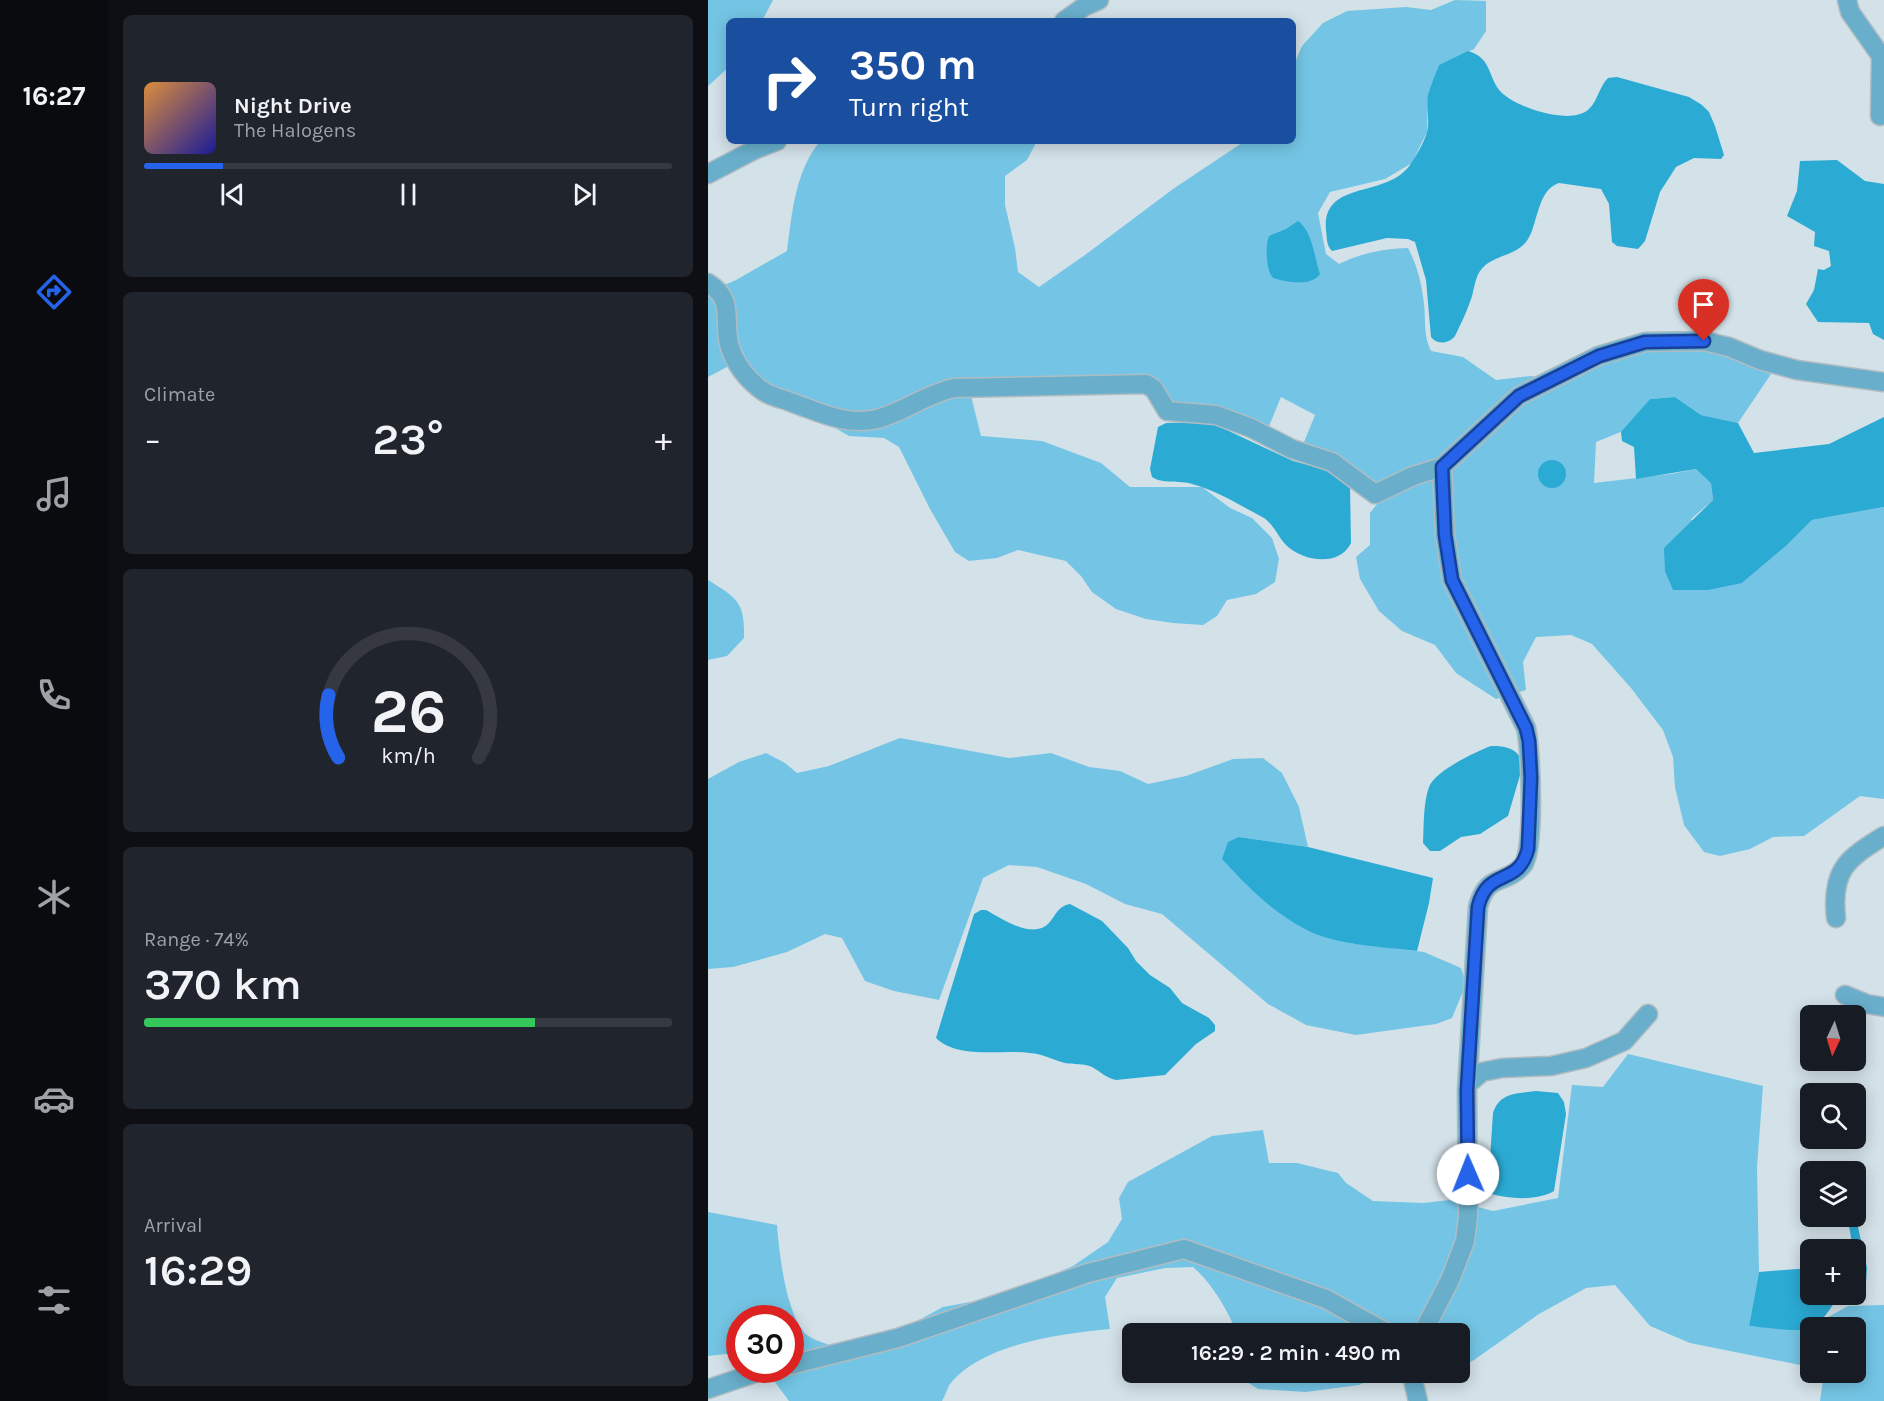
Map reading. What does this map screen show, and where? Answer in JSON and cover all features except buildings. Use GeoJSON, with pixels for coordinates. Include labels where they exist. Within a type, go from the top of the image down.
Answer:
{"type":"FeatureCollection","features":[{"type":"Feature","properties":{"kind":"street"},"geometry":{"type":"LineString","coordinates":[[1068,18],[1085,6],[1100,0]]}},
{"type":"Feature","properties":{"kind":"street"},"geometry":{"type":"LineString","coordinates":[[1847,0],[1850,12],[1881,56],[1880,116]]}},
{"type":"Feature","properties":{"kind":"street"},"geometry":{"type":"LineString","coordinates":[[708,174],[769,144]]}},
{"type":"Feature","properties":{"kind":"street"},"geometry":{"type":"LineString","coordinates":[[708,283],[718,290],[726,301],[730,346],[738,366],[748,378],[764,392],[837,420],[862,421],[878,418],[937,392],[954,388],[1137,383],[1151,386],[1167,411],[1216,415],[1251,428],[1292,449],[1332,462],[1375,494],[1413,476],[1442,467],[1519,396],[1599,356],[1645,342],[1704,341],[1797,370],[1884,382]]}},
{"type":"Feature","properties":{"kind":"street"},"geometry":{"type":"LineString","coordinates":[[1428,1323],[1450,1280],[1465,1241],[1468,1217],[1468,1084],[1478,907],[1486,886],[1516,872],[1525,862],[1528,849],[1530,754],[1526,728],[1452,580],[1445,535],[1442,467]]}},
{"type":"Feature","properties":{"kind":"street"},"geometry":{"type":"LineString","coordinates":[[1836,918],[1834,897],[1839,875],[1856,852],[1884,836]]}},
{"type":"Feature","properties":{"kind":"street"},"geometry":{"type":"LineString","coordinates":[[1845,995],[1867,1004],[1884,1007]]}},
{"type":"Feature","properties":{"kind":"street"},"geometry":{"type":"LineString","coordinates":[[1468,1084],[1482,1072],[1502,1068],[1551,1066],[1586,1058],[1624,1041],[1648,1014]]}},
{"type":"Feature","properties":{"kind":"street"},"geometry":{"type":"LineString","coordinates":[[804,1364],[898,1338],[1088,1273],[1184,1248],[1326,1299],[1369,1323]]}},
{"type":"Feature","properties":{"kind":"street"},"geometry":{"type":"LineString","coordinates":[[708,1389],[726,1383]]}},
{"type":"Feature","properties":{"kind":"street"},"geometry":{"type":"LineString","coordinates":[[1414,1383],[1418,1401]]}},
{"type":"Feature","properties":{"kind":"shaded area"},"geometry":{"type":"Polygon","coordinates":[[[708,0],[773,0],[764,18],[726,18],[726,70],[708,86],[708,0]]]}},
{"type":"Feature","properties":{"kind":"shaded area"},"geometry":{"type":"Polygon","coordinates":[[[1455,0],[1486,1],[1486,31],[1474,49],[1439,65],[1428,97],[1427,132],[1412,163],[1385,179],[1330,192],[1318,213],[1326,254],[1339,264],[1372,252],[1408,248],[1420,282],[1426,334],[1431,351],[1463,357],[1496,380],[1531,376],[1568,382],[1613,358],[1661,346],[1714,351],[1771,374],[1738,423],[1701,415],[1675,397],[1650,399],[1623,431],[1596,442],[1594,483],[1696,469],[1711,482],[1713,500],[1691,519],[1742,583],[1786,546],[1812,520],[1884,507],[1884,799],[1860,796],[1804,836],[1773,837],[1750,849],[1720,856],[1704,852],[1684,825],[1675,787],[1673,757],[1663,730],[1631,688],[1592,644],[1571,635],[1536,637],[1523,662],[1526,690],[1496,699],[1456,673],[1435,645],[1402,631],[1379,611],[1360,579],[1356,557],[1370,545],[1370,513],[1381,499],[1302,447],[1315,415],[1281,397],[1267,431],[1177,406],[1160,387],[968,384],[981,436],[1042,441],[1101,463],[1130,487],[1202,487],[1230,508],[1252,518],[1272,538],[1279,559],[1275,582],[1256,594],[1227,600],[1217,616],[1203,625],[1146,619],[1116,609],[1092,592],[1081,576],[1066,561],[1018,550],[997,558],[969,561],[955,552],[930,509],[899,447],[884,438],[849,436],[765,387],[740,360],[708,377],[708,292],[736,280],[787,251],[800,179],[818,144],[1035,144],[1027,160],[1005,176],[1005,205],[1018,272],[1039,287],[1173,189],[1240,144],[1296,144],[1296,60],[1302,46],[1323,23],[1347,11],[1406,7],[1431,10],[1455,0]]]}},
{"type":"Feature","properties":{"kind":"shaded area"},"geometry":{"type":"Polygon","coordinates":[[[1468,51],[1482,58],[1502,93],[1520,104],[1545,113],[1570,116],[1581,114],[1592,105],[1608,78],[1617,77],[1689,97],[1709,112],[1724,155],[1721,159],[1694,158],[1676,167],[1660,192],[1645,241],[1638,249],[1617,246],[1612,242],[1609,204],[1601,189],[1559,183],[1551,187],[1542,201],[1526,242],[1515,251],[1490,262],[1480,271],[1455,336],[1450,341],[1440,342],[1431,337],[1426,280],[1415,242],[1408,239],[1387,238],[1332,251],[1327,238],[1327,214],[1334,203],[1344,196],[1386,182],[1399,175],[1410,165],[1427,132],[1428,95],[1439,65],[1468,51]]]}},
{"type":"Feature","properties":{"kind":"shaded area"},"geometry":{"type":"Polygon","coordinates":[[[1837,160],[1865,181],[1884,184],[1884,340],[1873,334],[1869,323],[1818,322],[1806,304],[1814,290],[1818,269],[1824,270],[1831,266],[1829,251],[1814,246],[1815,232],[1787,216],[1797,191],[1800,161],[1837,160]]]}},
{"type":"Feature","properties":{"kind":"shaded area"},"geometry":{"type":"Polygon","coordinates":[[[1298,221],[1310,238],[1320,274],[1311,281],[1305,282],[1273,278],[1267,258],[1269,236],[1298,221]]]}},
{"type":"Feature","properties":{"kind":"shaded area"},"geometry":{"type":"Polygon","coordinates":[[[1675,397],[1701,415],[1738,423],[1754,453],[1829,444],[1884,417],[1884,507],[1812,520],[1786,546],[1742,583],[1708,590],[1673,590],[1665,571],[1664,548],[1713,500],[1711,483],[1696,469],[1636,479],[1634,447],[1622,441],[1621,432],[1650,399],[1675,397]]]}},
{"type":"Feature","properties":{"kind":"shaded area"},"geometry":{"type":"Polygon","coordinates":[[[1197,422],[1216,425],[1293,461],[1332,471],[1350,486],[1351,543],[1345,551],[1329,559],[1300,555],[1285,544],[1264,518],[1229,499],[1192,484],[1152,477],[1150,469],[1158,427],[1166,423],[1197,422]]]}},
{"type":"Feature","properties":{"kind":"shaded area"},"geometry":{"type":"Polygon","coordinates":[[[1552,460],[1562,464],[1566,474],[1562,484],[1552,488],[1542,484],[1538,474],[1542,464],[1552,460]]]}},
{"type":"Feature","properties":{"kind":"shaded area"},"geometry":{"type":"Polygon","coordinates":[[[708,580],[737,602],[743,616],[744,638],[727,656],[708,660],[708,580]]]}},
{"type":"Feature","properties":{"kind":"shaded area"},"geometry":{"type":"Polygon","coordinates":[[[900,738],[1009,758],[1051,753],[1089,767],[1120,771],[1148,784],[1186,776],[1233,759],[1263,758],[1282,773],[1299,807],[1308,847],[1239,837],[1351,943],[1424,952],[1461,968],[1466,984],[1452,1018],[1436,1024],[1356,1035],[1306,1025],[1268,1004],[1162,914],[1125,904],[1086,884],[1037,867],[1009,865],[983,878],[939,1000],[894,991],[865,981],[842,938],[825,934],[787,952],[733,967],[708,969],[708,779],[739,762],[766,753],[785,763],[797,773],[829,766],[900,738]]]}},
{"type":"Feature","properties":{"kind":"shaded area"},"geometry":{"type":"Polygon","coordinates":[[[1491,746],[1511,749],[1521,759],[1523,765],[1508,816],[1480,834],[1461,837],[1440,851],[1430,851],[1423,843],[1425,807],[1429,787],[1447,769],[1466,757],[1491,746]]]}},
{"type":"Feature","properties":{"kind":"shaded area"},"geometry":{"type":"Polygon","coordinates":[[[1239,837],[1308,847],[1433,878],[1417,951],[1361,945],[1332,939],[1307,930],[1283,916],[1261,898],[1222,859],[1228,842],[1239,837]]]}},
{"type":"Feature","properties":{"kind":"shaded area"},"geometry":{"type":"Polygon","coordinates":[[[1070,904],[1102,921],[1150,975],[1170,988],[1182,1003],[1209,1018],[1215,1025],[1215,1031],[1196,1044],[1165,1075],[1116,1080],[1086,1065],[1065,1063],[1030,1053],[956,1049],[936,1038],[974,914],[986,910],[1018,926],[1035,929],[1042,928],[1049,923],[1060,909],[1070,904]]]}},
{"type":"Feature","properties":{"kind":"shaded area"},"geometry":{"type":"Polygon","coordinates":[[[1628,1054],[1763,1086],[1757,1167],[1759,1272],[1749,1326],[1800,1330],[1800,1365],[1690,1343],[1650,1326],[1615,1285],[1586,1288],[1539,1314],[1470,1362],[1470,1323],[1232,1323],[1219,1298],[1193,1267],[1165,1268],[1117,1278],[1105,1297],[1110,1329],[1047,1338],[1002,1350],[964,1370],[950,1384],[942,1401],[789,1401],[776,1383],[804,1383],[804,1331],[818,1341],[838,1348],[906,1327],[943,1307],[981,1300],[1023,1287],[1073,1266],[1108,1242],[1122,1219],[1119,1198],[1128,1182],[1212,1136],[1263,1130],[1269,1163],[1297,1163],[1338,1173],[1346,1183],[1373,1201],[1423,1203],[1450,1200],[1493,1211],[1558,1198],[1572,1085],[1603,1087],[1628,1054]]]}},
{"type":"Feature","properties":{"kind":"shaded area"},"geometry":{"type":"Polygon","coordinates":[[[1536,1091],[1558,1093],[1564,1102],[1566,1114],[1554,1191],[1523,1198],[1492,1194],[1488,1188],[1493,1113],[1500,1101],[1510,1095],[1536,1091]]]}},
{"type":"Feature","properties":{"kind":"shaded area"},"geometry":{"type":"Polygon","coordinates":[[[708,1212],[777,1225],[791,1305],[726,1305],[726,1354],[708,1356],[708,1212]]]}},
{"type":"Feature","properties":{"kind":"shaded area"},"geometry":{"type":"Polygon","coordinates":[[[1849,1227],[1858,1227],[1861,1239],[1851,1239],[1849,1227]]]}},
{"type":"Feature","properties":{"kind":"shaded area"},"geometry":{"type":"Polygon","coordinates":[[[1800,1269],[1800,1305],[1832,1305],[1823,1317],[1800,1317],[1800,1330],[1749,1326],[1759,1272],[1800,1269]]]}},
{"type":"Feature","properties":{"kind":"shaded area"},"geometry":{"type":"Polygon","coordinates":[[[1884,1305],[1884,1401],[1820,1401],[1823,1383],[1866,1383],[1866,1317],[1828,1317],[1848,1306],[1884,1305]]]}},
{"type":"Feature","properties":{"kind":"shaded area"},"geometry":{"type":"Polygon","coordinates":[[[1249,1383],[1363,1383],[1306,1392],[1258,1389],[1249,1383]]]}},
{"type":"Feature","properties":{"kind":"route"},"geometry":{"type":"LineString","coordinates":[[1468,1174],[1467,1090],[1478,907],[1486,886],[1516,872],[1525,862],[1528,849],[1531,778],[1526,728],[1458,595],[1449,570],[1442,467],[1519,396],[1599,356],[1622,347],[1645,342],[1704,341]]}}]}
